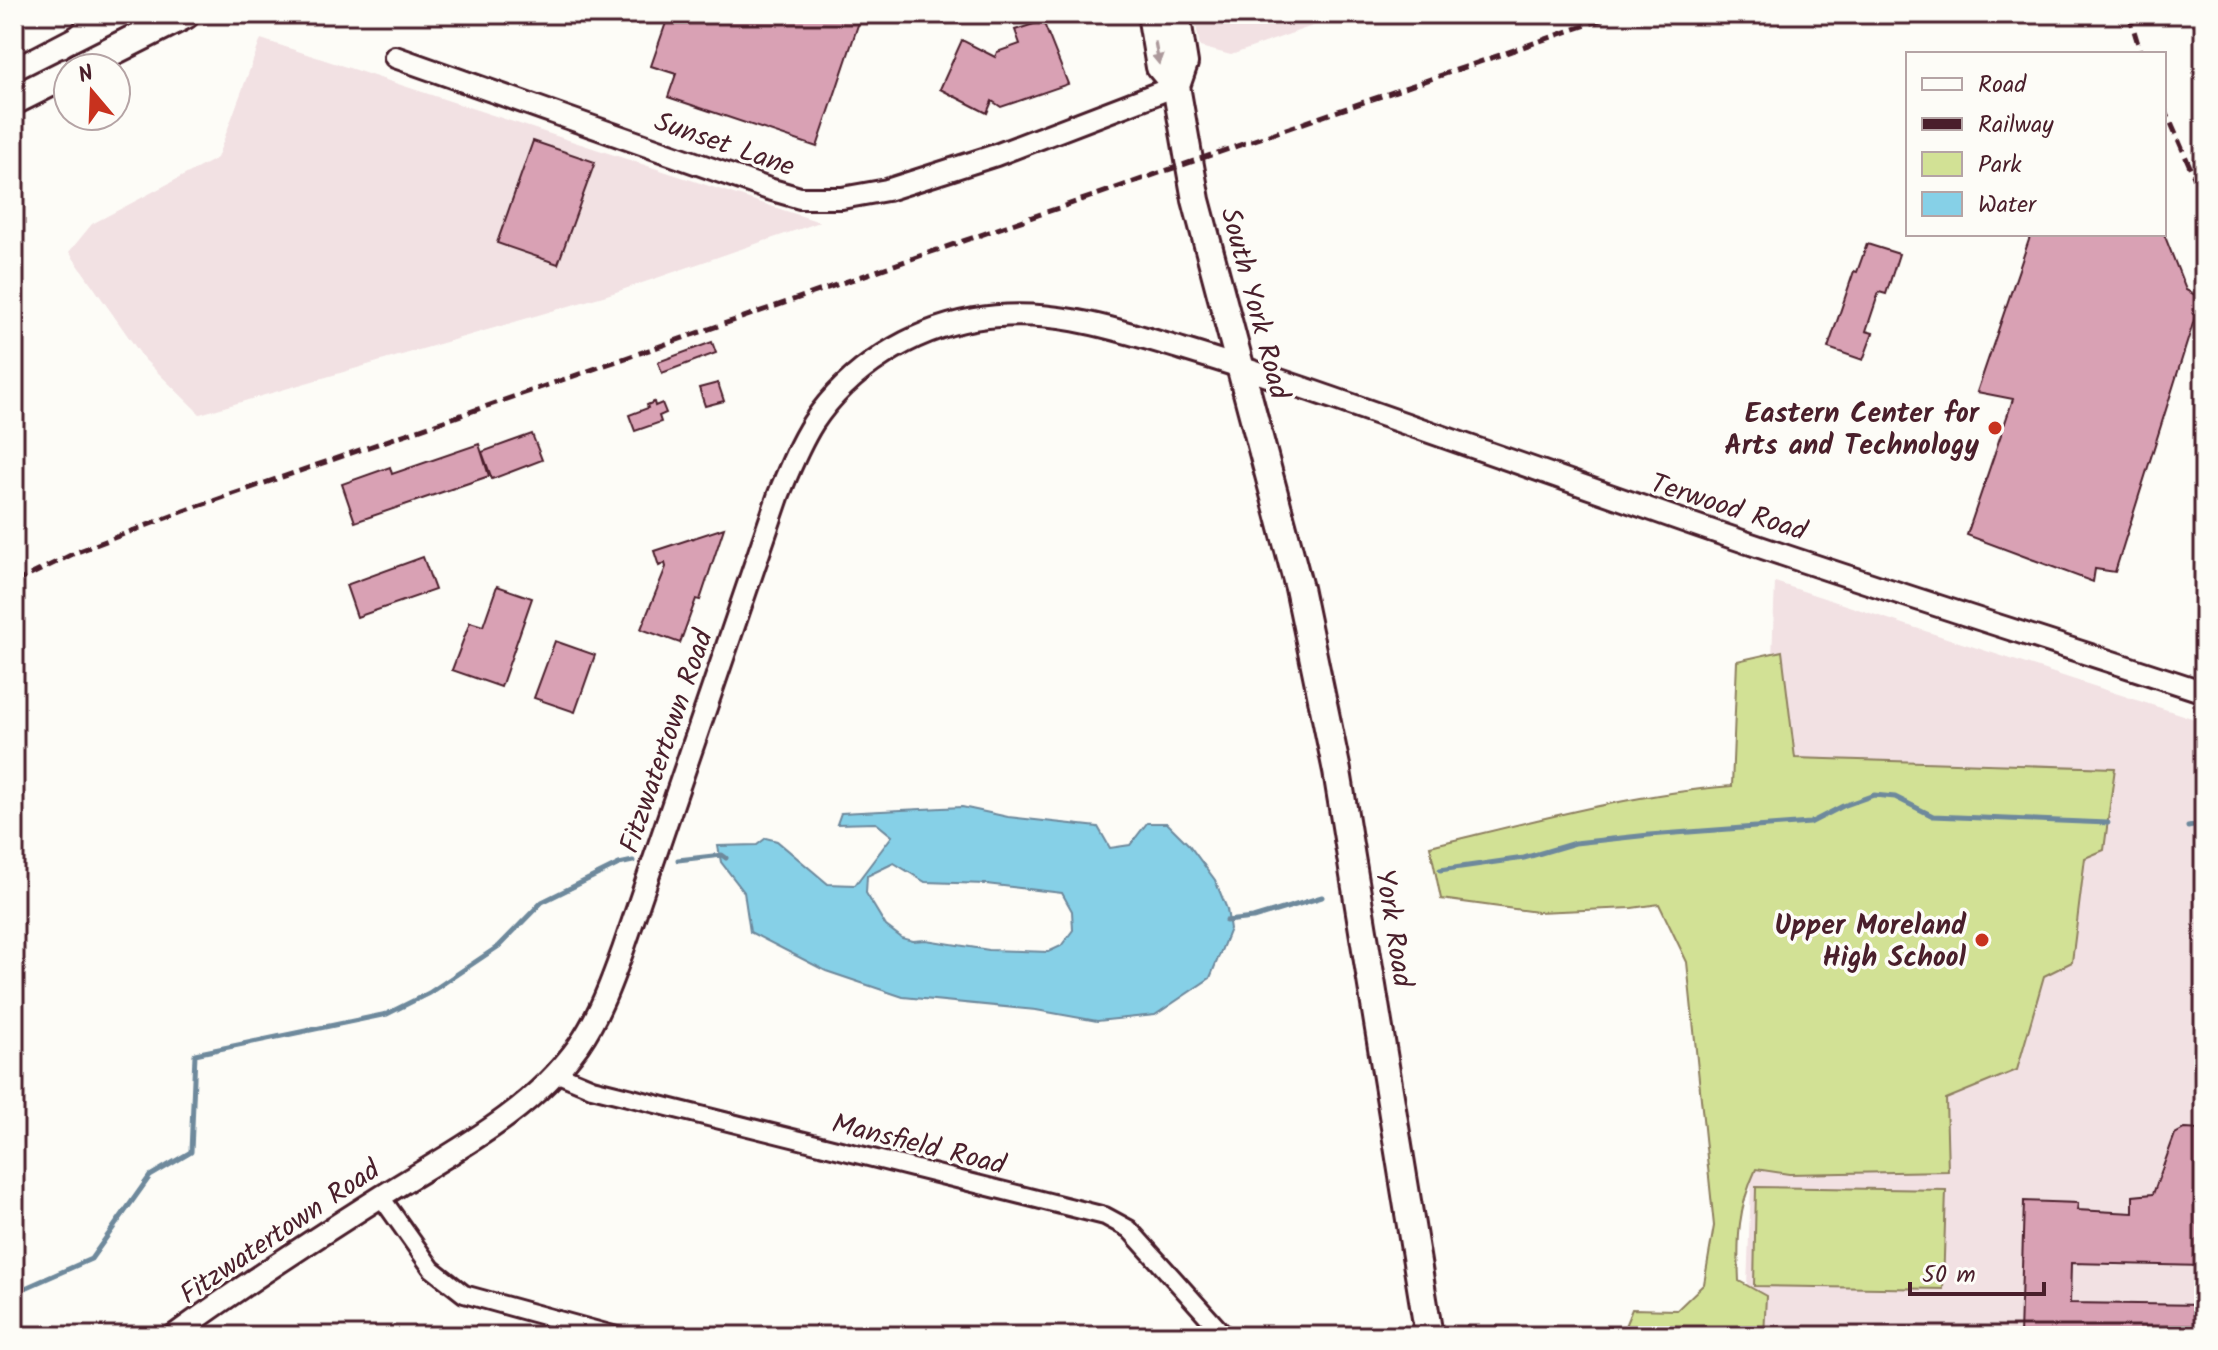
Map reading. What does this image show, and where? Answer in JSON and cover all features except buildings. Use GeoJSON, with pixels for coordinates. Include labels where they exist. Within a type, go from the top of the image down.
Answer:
{"type":"FeatureCollection","features":[{"type":"Feature","properties":{"kind":"highway"},"geometry":{"type":"LineString","coordinates":[[14,19],[25,14]]}},
{"type":"Feature","properties":{"kind":"highway"},"geometry":{"type":"LineString","coordinates":[[14,39],[62,14]]}},
{"type":"Feature","properties":{"kind":"highway"},"geometry":{"type":"LineString","coordinates":[[110,52],[185,14]]}},
{"type":"Feature","properties":{"kind":"highway","name":"South York Road"},"geometry":{"type":"LineString","coordinates":[[1151,14],[1160,67],[1176,86]]}},
{"type":"Feature","properties":{"kind":"highway","name":"South York Road"},"geometry":{"type":"LineString","coordinates":[[1176,14],[1184,63],[1176,86],[1196,200],[1284,534]]}},
{"type":"Feature","properties":{"kind":"highway"},"geometry":{"type":"LineString","coordinates":[[14,100],[52,81]]}},
{"type":"Feature","properties":{"kind":"highway","name":"York Road"},"geometry":{"type":"LineString","coordinates":[[1284,534],[1299,588],[1337,771],[1429,1336]]}},
{"type":"Feature","properties":{"kind":"street","name":"Sunset Lane"},"geometry":{"type":"LineString","coordinates":[[395,57],[800,198],[842,198],[887,190],[996,155],[1176,86]]}},
{"type":"Feature","properties":{"kind":"street","name":"Fitzwatertown Road"},"geometry":{"type":"LineString","coordinates":[[173,1336],[281,1260],[499,1123],[535,1094],[579,1045],[608,989],[779,494],[815,420],[848,384],[875,360],[901,343],[938,327],[1017,315],[1096,323],[1239,366]]}},
{"type":"Feature","properties":{"kind":"street","name":"Terwood Road"},"geometry":{"type":"LineString","coordinates":[[1239,366],[1688,523],[2204,692]]}},
{"type":"Feature","properties":{"kind":"street","name":"Mansfield Road"},"geometry":{"type":"LineString","coordinates":[[556,1073],[592,1088],[1105,1216],[1129,1229],[1225,1336]]}},
{"type":"Feature","properties":{"kind":"street"},"geometry":{"type":"LineString","coordinates":[[381,1197],[432,1269],[464,1294],[617,1336]]}},
{"type":"Feature","properties":{"kind":"shaded area"},"geometry":{"type":"Polygon","coordinates":[[[1194,14],[1346,14],[1231,55],[1200,47],[1194,14]]]}},
{"type":"Feature","properties":{"kind":"shaded area"},"geometry":{"type":"Polygon","coordinates":[[[261,39],[820,222],[610,294],[200,414],[144,359],[69,252],[92,224],[217,158],[261,39]]]}},
{"type":"Feature","properties":{"kind":"shaded area","name":"Upper Moreland High School"},"geometry":{"type":"Polygon","coordinates":[[[1775,582],[2204,722],[2204,1336],[1745,1336],[1775,582]]]}},
{"type":"Feature","properties":{"kind":"green space"},"geometry":{"type":"Polygon","coordinates":[[[1782,651],[1795,758],[2115,768],[2104,850],[2085,858],[2072,962],[2044,976],[2017,1070],[1946,1099],[1948,1171],[1789,1174],[1756,1169],[1745,1197],[1740,1224],[1739,1281],[1766,1296],[1764,1336],[1649,1336],[1625,1326],[1632,1309],[1677,1310],[1704,1284],[1714,1226],[1687,962],[1659,904],[1537,912],[1441,899],[1430,846],[1618,802],[1732,786],[1737,661],[1782,651]]]}},
{"type":"Feature","properties":{"kind":"green space"},"geometry":{"type":"Polygon","coordinates":[[[1756,1187],[1946,1190],[1943,1289],[1754,1286],[1756,1187]]]}},
{"type":"Feature","properties":{"kind":"water"},"geometry":{"type":"Polygon","coordinates":[[[962,807],[1008,817],[1098,827],[1110,848],[1130,845],[1147,823],[1167,823],[1189,845],[1215,880],[1227,909],[1230,929],[1210,978],[1155,1015],[1097,1021],[1036,1010],[903,997],[826,971],[750,932],[744,892],[721,862],[718,846],[757,845],[766,838],[777,841],[828,884],[855,885],[892,836],[876,823],[837,824],[841,813],[962,807]],[[894,863],[867,876],[866,893],[886,926],[902,938],[989,950],[1048,952],[1061,946],[1073,930],[1072,911],[1062,893],[986,884],[925,882],[894,863]]]}},
{"type":"Feature","properties":{"kind":"waterway"},"geometry":{"type":"LineString","coordinates":[[1440,870],[1524,858],[1575,843],[1810,823],[1874,795],[1895,797],[1933,816],[2108,823]]}},
{"type":"Feature","properties":{"kind":"waterway"},"geometry":{"type":"LineString","coordinates":[[2188,827],[2204,824]]}},
{"type":"Feature","properties":{"kind":"waterway"},"geometry":{"type":"LineString","coordinates":[[678,860],[722,855],[726,858]]}},
{"type":"Feature","properties":{"kind":"waterway"},"geometry":{"type":"LineString","coordinates":[[14,1293],[91,1259],[150,1176],[191,1152],[195,1054],[387,1014],[429,993],[499,946],[542,902],[619,864],[633,861]]}},
{"type":"Feature","properties":{"kind":"waterway"},"geometry":{"type":"LineString","coordinates":[[1226,921],[1253,918],[1322,897]]}},
{"type":"Feature","properties":{"kind":"railway"},"geometry":{"type":"LineString","coordinates":[[14,583],[77,552],[187,510],[1618,14]]}},
{"type":"Feature","properties":{"kind":"railway"},"geometry":{"type":"LineString","coordinates":[[2129,14],[2140,52]]}},
{"type":"Feature","properties":{"kind":"railway"},"geometry":{"type":"LineString","coordinates":[[2166,112],[2204,199]]}},
{"type":"Feature","properties":{"kind":"place","name":"Eastern Center for Arts and Technology"},"geometry":{"type":"Point","coordinates":[1995,428]}},
{"type":"Feature","properties":{"kind":"place","name":"Upper Moreland High School"},"geometry":{"type":"Point","coordinates":[1982,940]}}]}
